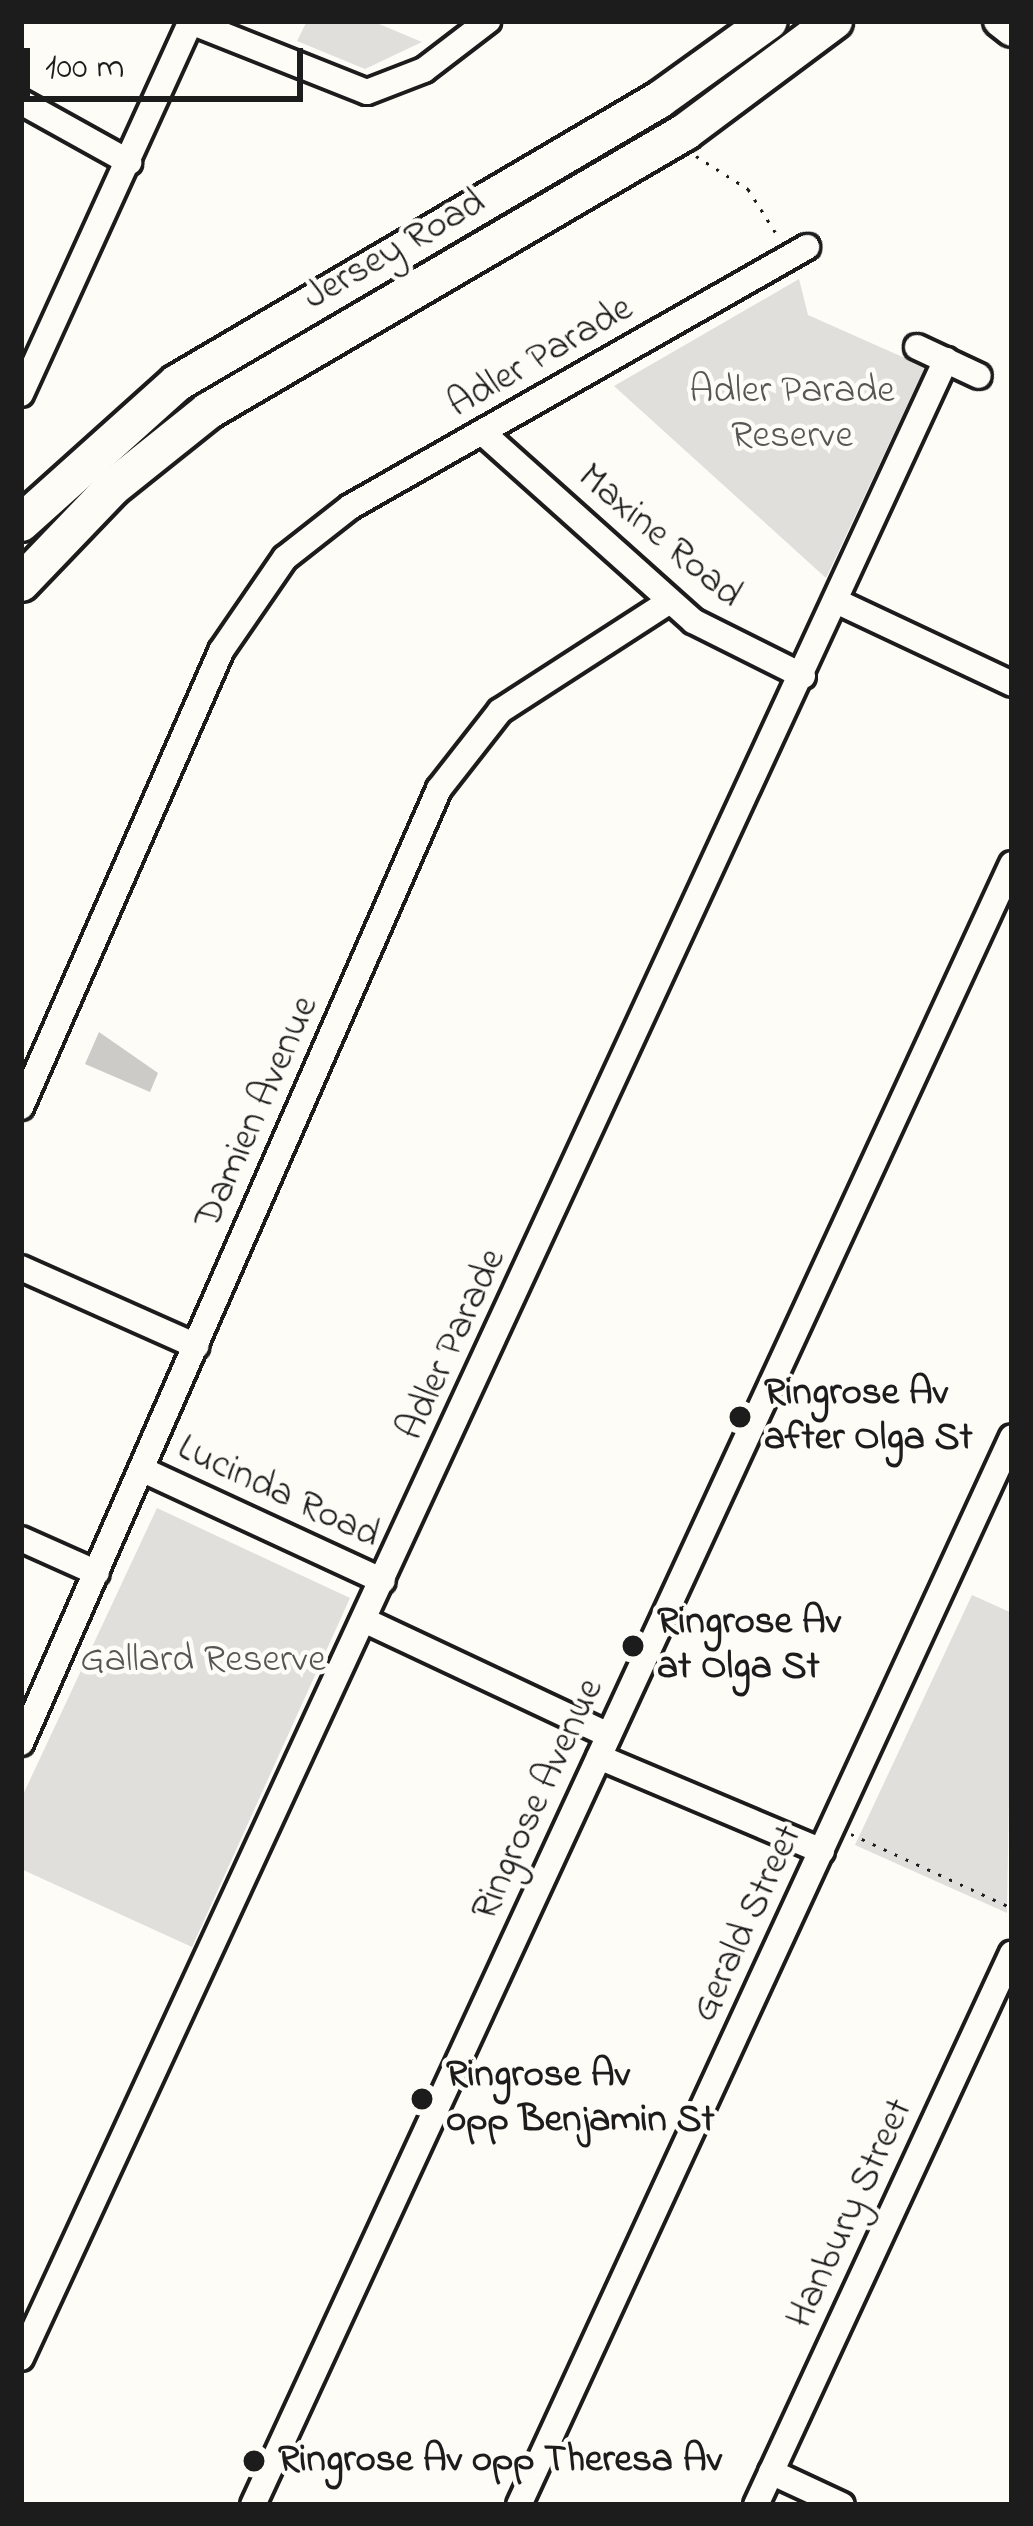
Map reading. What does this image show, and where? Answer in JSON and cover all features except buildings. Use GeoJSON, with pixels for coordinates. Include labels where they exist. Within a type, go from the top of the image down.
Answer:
{"type":"FeatureCollection","features":[{"type":"Feature","properties":{"kind":"highway","name":"Jersey Road"},"geometry":{"type":"LineString","coordinates":[[21,524],[177,383],[659,100],[769,21]]}},
{"type":"Feature","properties":{"kind":"highway","name":"Jersey Road"},"geometry":{"type":"LineString","coordinates":[[21,583],[208,411],[685,132],[834,21]]}},
{"type":"Feature","properties":{"kind":"main road"},"geometry":{"type":"LineString","coordinates":[[999,21],[1012,32]]}},
{"type":"Feature","properties":{"kind":"street"},"geometry":{"type":"LineString","coordinates":[[21,394],[191,22],[367,92],[424,70],[488,21]]}},
{"type":"Feature","properties":{"kind":"street"},"geometry":{"type":"LineString","coordinates":[[21,102],[129,162]]}},
{"type":"Feature","properties":{"kind":"street","name":"Adler Parade"},"geometry":{"type":"LineString","coordinates":[[21,1107],[238,617],[322,525],[807,247]]}},
{"type":"Feature","properties":{"kind":"street"},"geometry":{"type":"LineString","coordinates":[[916,347],[979,376]]}},
{"type":"Feature","properties":{"kind":"street","name":"Adler Parade"},"geometry":{"type":"LineString","coordinates":[[21,2358],[838,602],[946,360]]}},
{"type":"Feature","properties":{"kind":"street","name":"Maxine Road"},"geometry":{"type":"LineString","coordinates":[[483,433],[670,601],[803,676]]}},
{"type":"Feature","properties":{"kind":"street","name":"Damien Avenue"},"geometry":{"type":"LineString","coordinates":[[21,1742],[449,772],[500,711],[670,601]]}},
{"type":"Feature","properties":{"kind":"street"},"geometry":{"type":"LineString","coordinates":[[838,602],[1012,684]]}},
{"type":"Feature","properties":{"kind":"street","name":"Ringrose Avenue"},"geometry":{"type":"LineString","coordinates":[[253,2505],[1012,864]]}},
{"type":"Feature","properties":{"kind":"street"},"geometry":{"type":"LineString","coordinates":[[21,1268],[196,1346]]}},
{"type":"Feature","properties":{"kind":"street","name":"Gerald Street"},"geometry":{"type":"LineString","coordinates":[[519,2505],[1012,1437]]}},
{"type":"Feature","properties":{"kind":"street","name":"Lucinda Road"},"geometry":{"type":"LineString","coordinates":[[142,1470],[383,1581]]}},
{"type":"Feature","properties":{"kind":"street"},"geometry":{"type":"LineString","coordinates":[[21,1539],[97,1573]]}},
{"type":"Feature","properties":{"kind":"street"},"geometry":{"type":"LineString","coordinates":[[366,1621],[603,1746],[822,1851]]}},
{"type":"Feature","properties":{"kind":"street","name":"Hanbury Street"},"geometry":{"type":"LineString","coordinates":[[756,2505],[1012,1953]]}},
{"type":"Feature","properties":{"kind":"street"},"geometry":{"type":"LineString","coordinates":[[771,2472],[842,2505]]}},
{"type":"Feature","properties":{"kind":"path"},"geometry":{"type":"LineString","coordinates":[[693,148],[701,167],[748,189],[779,239],[807,247]]}},
{"type":"Feature","properties":{"kind":"path"},"geometry":{"type":"LineString","coordinates":[[833,1825],[1012,1908]]}},
{"type":"Feature","properties":{"kind":"green space"},"geometry":{"type":"Polygon","coordinates":[[[307,21],[372,21],[422,42],[365,69],[297,41],[307,21]]]}},
{"type":"Feature","properties":{"kind":"green space","name":"Adler Parade Reserve"},"geometry":{"type":"Polygon","coordinates":[[[799,279],[808,315],[925,367],[826,578],[614,386],[799,279]]]}},
{"type":"Feature","properties":{"kind":"green space","name":"Gallard Reserve"},"geometry":{"type":"Polygon","coordinates":[[[157,1508],[350,1598],[192,1947],[21,1869],[21,1799],[157,1508]]]}},
{"type":"Feature","properties":{"kind":"green space"},"geometry":{"type":"Polygon","coordinates":[[[972,1595],[1012,1613],[1007,1913],[855,1845],[972,1595]]]}},
{"type":"Feature","properties":{"kind":"place","name":"Ringrose Av after Olga St"},"geometry":{"type":"Point","coordinates":[740,1417]}},
{"type":"Feature","properties":{"kind":"place","name":"Ringrose Av at Olga St"},"geometry":{"type":"Point","coordinates":[633,1646]}},
{"type":"Feature","properties":{"kind":"place","name":"Ringrose Av opp Benjamin St"},"geometry":{"type":"Point","coordinates":[422,2099]}},
{"type":"Feature","properties":{"kind":"place","name":"Ringrose Av opp Theresa Av"},"geometry":{"type":"Point","coordinates":[254,2461]}}]}
